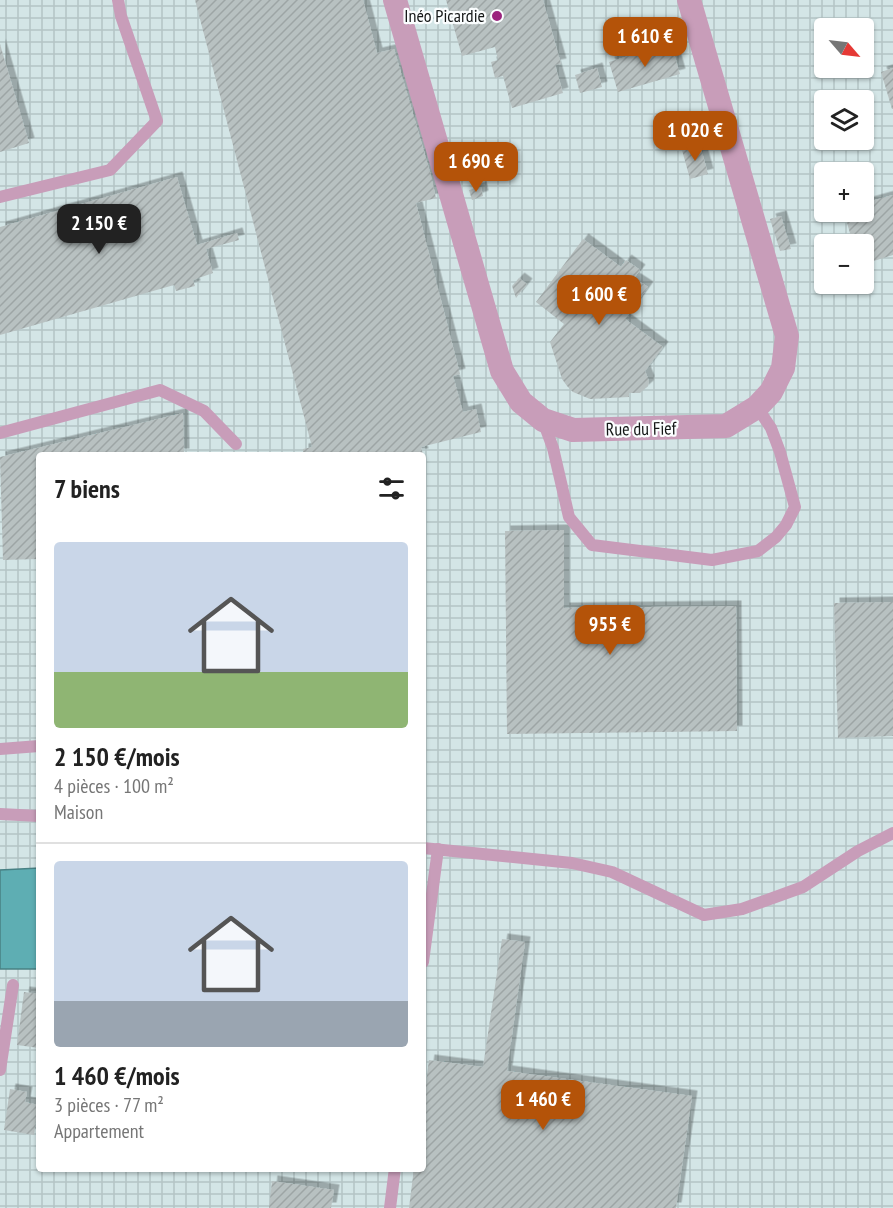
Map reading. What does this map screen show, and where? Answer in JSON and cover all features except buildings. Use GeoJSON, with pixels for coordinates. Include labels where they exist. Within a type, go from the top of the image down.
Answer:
{"type":"FeatureCollection","features":[{"type":"Feature","properties":{"kind":"street","name":"Rue du Fief"},"geometry":{"type":"LineString","coordinates":[[395,0],[502,371],[522,402],[543,420],[573,430],[726,426],[756,407],[771,392],[783,368],[787,336],[689,0]]}},
{"type":"Feature","properties":{"kind":"lane"},"geometry":{"type":"LineString","coordinates":[[0,197],[110,170],[157,121],[121,16],[118,0]]}},
{"type":"Feature","properties":{"kind":"lane"},"geometry":{"type":"LineString","coordinates":[[0,433],[160,390],[204,411],[236,444]]}},
{"type":"Feature","properties":{"kind":"lane"},"geometry":{"type":"LineString","coordinates":[[543,420],[553,448],[569,516],[592,545],[712,560],[758,551],[776,537],[786,525],[795,507],[774,436],[756,407]]}},
{"type":"Feature","properties":{"kind":"lane"},"geometry":{"type":"LineString","coordinates":[[0,749],[36,746]]}},
{"type":"Feature","properties":{"kind":"lane"},"geometry":{"type":"LineString","coordinates":[[0,814],[36,816]]}},
{"type":"Feature","properties":{"kind":"lane"},"geometry":{"type":"LineString","coordinates":[[426,848],[572,862],[612,872],[704,915],[742,909],[803,887],[858,851],[893,833]]}},
{"type":"Feature","properties":{"kind":"lane"},"geometry":{"type":"LineString","coordinates":[[426,939],[438,849]]}},
{"type":"Feature","properties":{"kind":"lane"},"geometry":{"type":"LineString","coordinates":[[0,1070],[13,985]]}},
{"type":"Feature","properties":{"kind":"lane"},"geometry":{"type":"LineString","coordinates":[[390,1208],[394,1172]]}},
{"type":"Feature","properties":{"kind":"shaded area"},"geometry":{"type":"Polygon","coordinates":[[[0,0],[893,0],[893,1208],[0,1208],[0,0]]]}},
{"type":"Feature","properties":{"kind":"water"},"geometry":{"type":"Polygon","coordinates":[[[36,868],[36,969],[0,969],[0,870],[36,868]]]}},
{"type":"Feature","properties":{"kind":"place","name":"Inéo Picardie"},"geometry":{"type":"Point","coordinates":[497,16]}}]}
